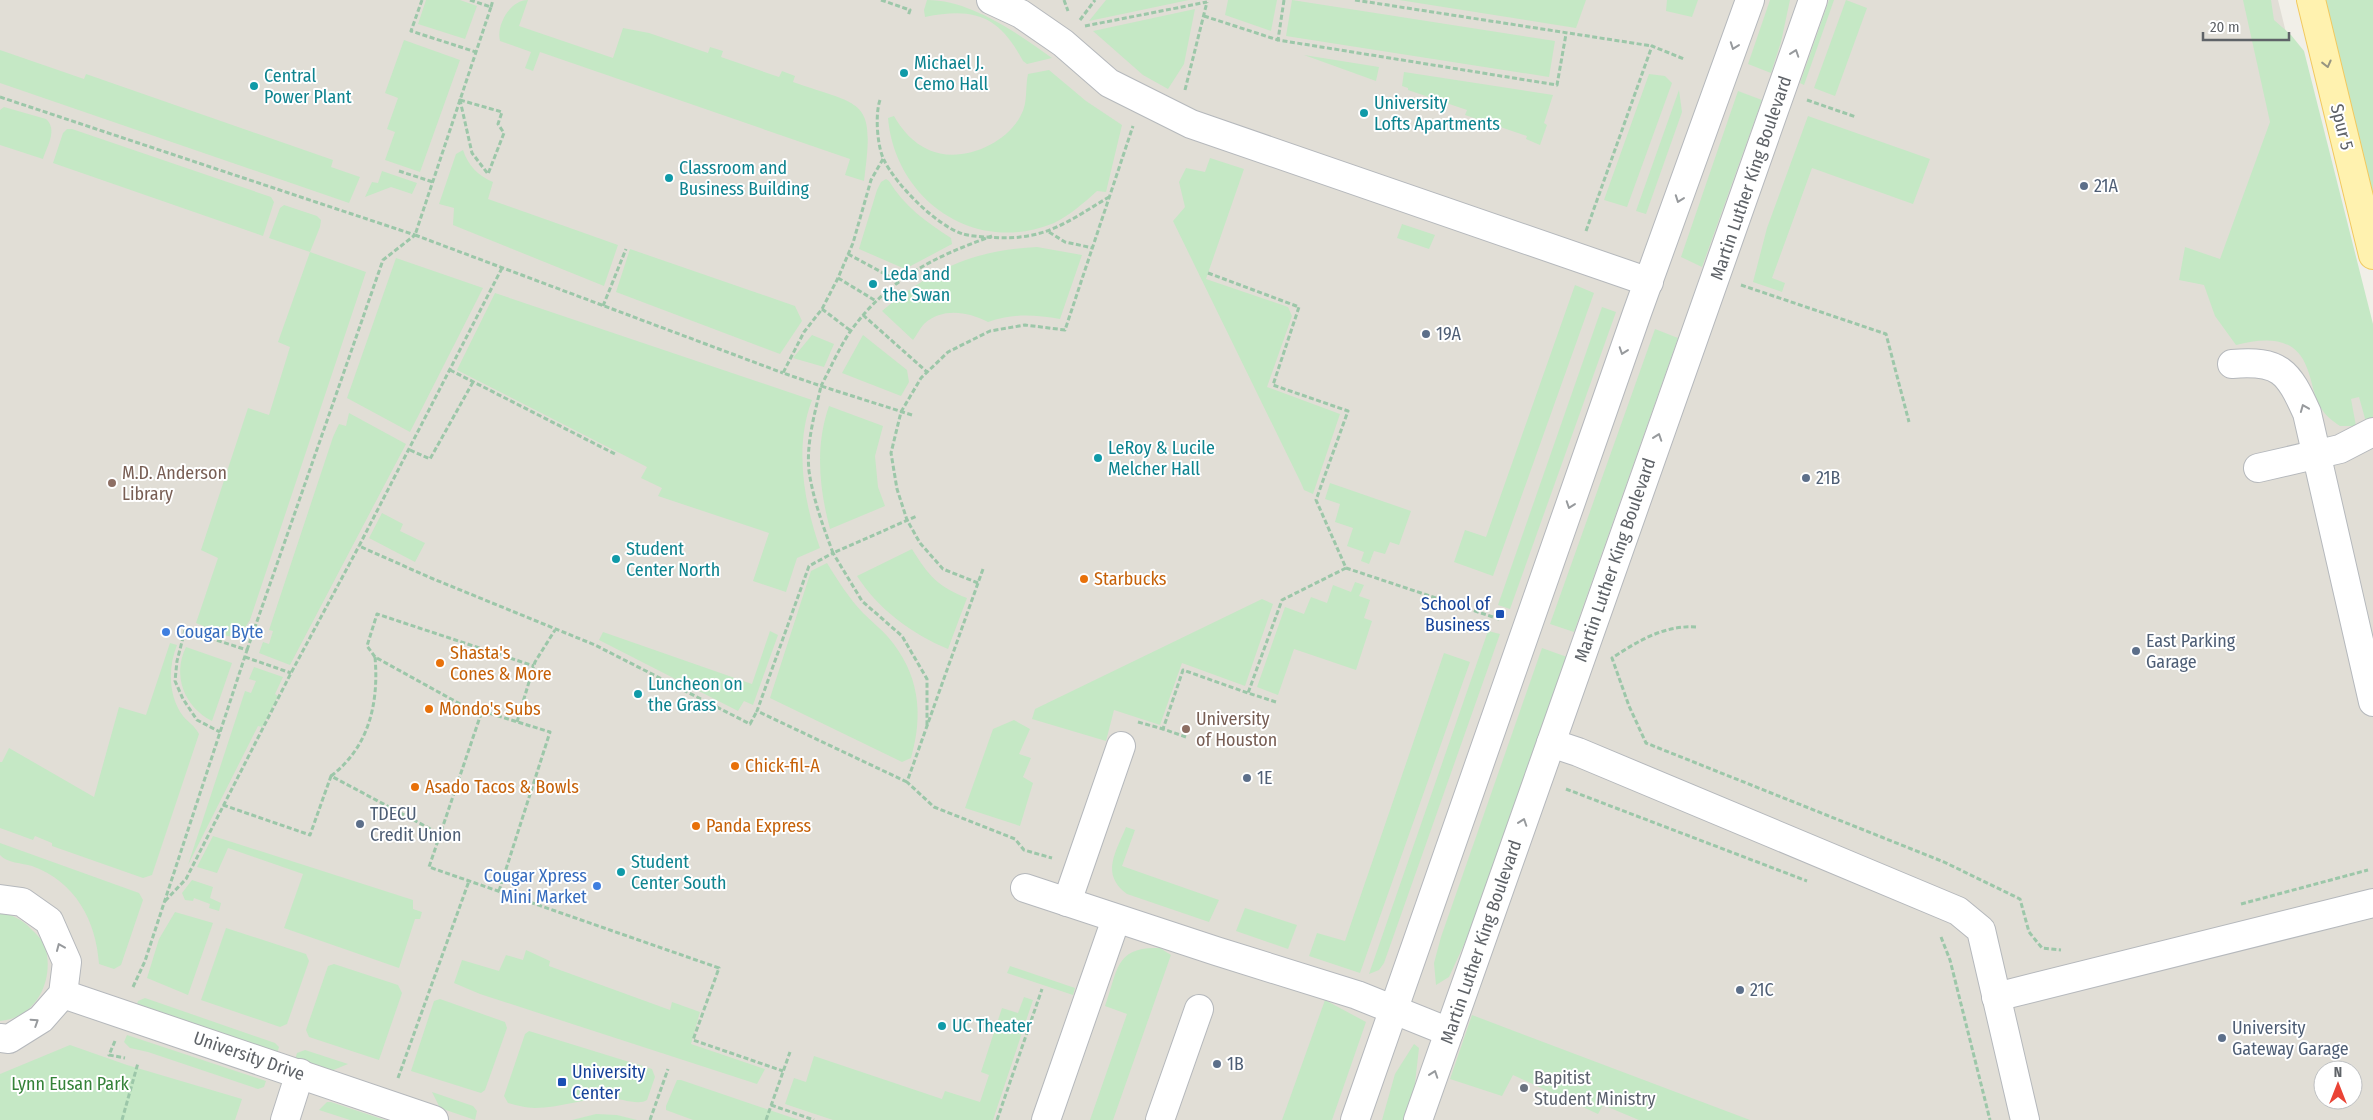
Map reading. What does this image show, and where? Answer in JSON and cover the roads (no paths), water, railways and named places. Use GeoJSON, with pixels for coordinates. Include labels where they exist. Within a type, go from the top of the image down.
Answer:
{"type":"FeatureCollection","features":[{"type":"Feature","properties":{"kind":"main road","name":"Spur 5"},"geometry":{"type":"LineString","coordinates":[[2311,0],[2373,255]]}},
{"type":"Feature","properties":{"kind":"street"},"geometry":{"type":"LineString","coordinates":[[991,0],[1021,14],[1063,43],[1109,83],[1191,124],[1649,282]]}},
{"type":"Feature","properties":{"kind":"street"},"geometry":{"type":"LineString","coordinates":[[1355,1120],[1750,0]]}},
{"type":"Feature","properties":{"kind":"street","name":"Martin Luther King Boulevard"},"geometry":{"type":"LineString","coordinates":[[1418,1120],[1814,0]]}},
{"type":"Feature","properties":{"kind":"street"},"geometry":{"type":"LineString","coordinates":[[2232,364],[2263,364],[2282,370],[2295,388],[2306,413],[2328,452],[2373,702]]}},
{"type":"Feature","properties":{"kind":"street"},"geometry":{"type":"LineString","coordinates":[[2328,452],[2373,432]]}},
{"type":"Feature","properties":{"kind":"street"},"geometry":{"type":"LineString","coordinates":[[2258,468],[2328,452],[2373,450]]}},
{"type":"Feature","properties":{"kind":"street"},"geometry":{"type":"LineString","coordinates":[[1551,743],[1578,752],[1958,911],[1981,930],[2025,1120]]}},
{"type":"Feature","properties":{"kind":"street"},"geometry":{"type":"LineString","coordinates":[[1067,902],[1121,746]]}},
{"type":"Feature","properties":{"kind":"street"},"geometry":{"type":"LineString","coordinates":[[1025,888],[1116,919],[1357,995],[1449,1032]]}},
{"type":"Feature","properties":{"kind":"street"},"geometry":{"type":"LineString","coordinates":[[0,899],[22,902],[49,921],[67,962],[63,994],[42,1019],[9,1039],[0,1038]]}},
{"type":"Feature","properties":{"kind":"street"},"geometry":{"type":"LineString","coordinates":[[1996,996],[2373,903]]}},
{"type":"Feature","properties":{"kind":"street"},"geometry":{"type":"LineString","coordinates":[[1052,1118],[1116,919]]}},
{"type":"Feature","properties":{"kind":"street","name":"University Drive"},"geometry":{"type":"LineString","coordinates":[[63,994],[434,1120]]}},
{"type":"Feature","properties":{"kind":"street"},"geometry":{"type":"LineString","coordinates":[[1160,1120],[1199,1008]]}},
{"type":"Feature","properties":{"kind":"street"},"geometry":{"type":"LineString","coordinates":[[285,1120],[300,1073]]}},
{"type":"Feature","properties":{"kind":"place","name":"Michael J. Cemo Hall"},"geometry":{"type":"Point","coordinates":[904,73]}},
{"type":"Feature","properties":{"kind":"place","name":"Central Power Plant"},"geometry":{"type":"Point","coordinates":[254,86]}},
{"type":"Feature","properties":{"kind":"place","name":"University Lofts Apartments"},"geometry":{"type":"Point","coordinates":[1364,113]}},
{"type":"Feature","properties":{"kind":"place","name":"Classroom and Business Building"},"geometry":{"type":"Point","coordinates":[669,178]}},
{"type":"Feature","properties":{"kind":"place","name":"21A"},"geometry":{"type":"Point","coordinates":[2084,186]}},
{"type":"Feature","properties":{"kind":"place","name":"Leda and the Swan"},"geometry":{"type":"Point","coordinates":[873,284]}},
{"type":"Feature","properties":{"kind":"place","name":"19A"},"geometry":{"type":"Point","coordinates":[1426,334]}},
{"type":"Feature","properties":{"kind":"place","name":"LeRoy & Lucile Melcher Hall"},"geometry":{"type":"Point","coordinates":[1098,458]}},
{"type":"Feature","properties":{"kind":"place","name":"21B"},"geometry":{"type":"Point","coordinates":[1806,478]}},
{"type":"Feature","properties":{"kind":"place","name":"M.D. Anderson Library"},"geometry":{"type":"Point","coordinates":[112,483]}},
{"type":"Feature","properties":{"kind":"place","name":"Student Center North"},"geometry":{"type":"Point","coordinates":[616,559]}},
{"type":"Feature","properties":{"kind":"place","name":"Starbucks"},"geometry":{"type":"Point","coordinates":[1084,579]}},
{"type":"Feature","properties":{"kind":"place","name":"School of Business"},"geometry":{"type":"Point","coordinates":[1500,614]}},
{"type":"Feature","properties":{"kind":"place","name":"Cougar Byte"},"geometry":{"type":"Point","coordinates":[166,632]}},
{"type":"Feature","properties":{"kind":"place","name":"East Parking Garage"},"geometry":{"type":"Point","coordinates":[2136,651]}},
{"type":"Feature","properties":{"kind":"place","name":"Shasta's Cones & More"},"geometry":{"type":"Point","coordinates":[440,663]}},
{"type":"Feature","properties":{"kind":"place","name":"Luncheon on the Grass"},"geometry":{"type":"Point","coordinates":[638,694]}},
{"type":"Feature","properties":{"kind":"place","name":"Mondo's Subs"},"geometry":{"type":"Point","coordinates":[429,709]}},
{"type":"Feature","properties":{"kind":"place","name":"University of Houston"},"geometry":{"type":"Point","coordinates":[1186,729]}},
{"type":"Feature","properties":{"kind":"place","name":"Chick-fil-A"},"geometry":{"type":"Point","coordinates":[735,766]}},
{"type":"Feature","properties":{"kind":"place","name":"1E"},"geometry":{"type":"Point","coordinates":[1247,778]}},
{"type":"Feature","properties":{"kind":"place","name":"Asado Tacos & Bowls"},"geometry":{"type":"Point","coordinates":[415,787]}},
{"type":"Feature","properties":{"kind":"place","name":"TDECU Credit Union"},"geometry":{"type":"Point","coordinates":[360,824]}},
{"type":"Feature","properties":{"kind":"place","name":"Panda Express"},"geometry":{"type":"Point","coordinates":[696,826]}},
{"type":"Feature","properties":{"kind":"place","name":"Student Center South"},"geometry":{"type":"Point","coordinates":[621,872]}},
{"type":"Feature","properties":{"kind":"place","name":"Cougar Xpress Mini Market"},"geometry":{"type":"Point","coordinates":[597,886]}},
{"type":"Feature","properties":{"kind":"place","name":"21C"},"geometry":{"type":"Point","coordinates":[1740,990]}},
{"type":"Feature","properties":{"kind":"place","name":"UC Theater"},"geometry":{"type":"Point","coordinates":[942,1026]}},
{"type":"Feature","properties":{"kind":"place","name":"University Gateway Garage"},"geometry":{"type":"Point","coordinates":[2222,1038]}},
{"type":"Feature","properties":{"kind":"place","name":"1B"},"geometry":{"type":"Point","coordinates":[1217,1064]}},
{"type":"Feature","properties":{"kind":"place","name":"University Center"},"geometry":{"type":"Point","coordinates":[562,1082]}},
{"type":"Feature","properties":{"kind":"place","name":"Bapitist Student Ministry"},"geometry":{"type":"Point","coordinates":[1524,1088]}},
{"type":"Feature","properties":{"kind":"park label","name":"Lynn Eusan Park"},"geometry":{"type":"Point","coordinates":[70,1084]}}]}
